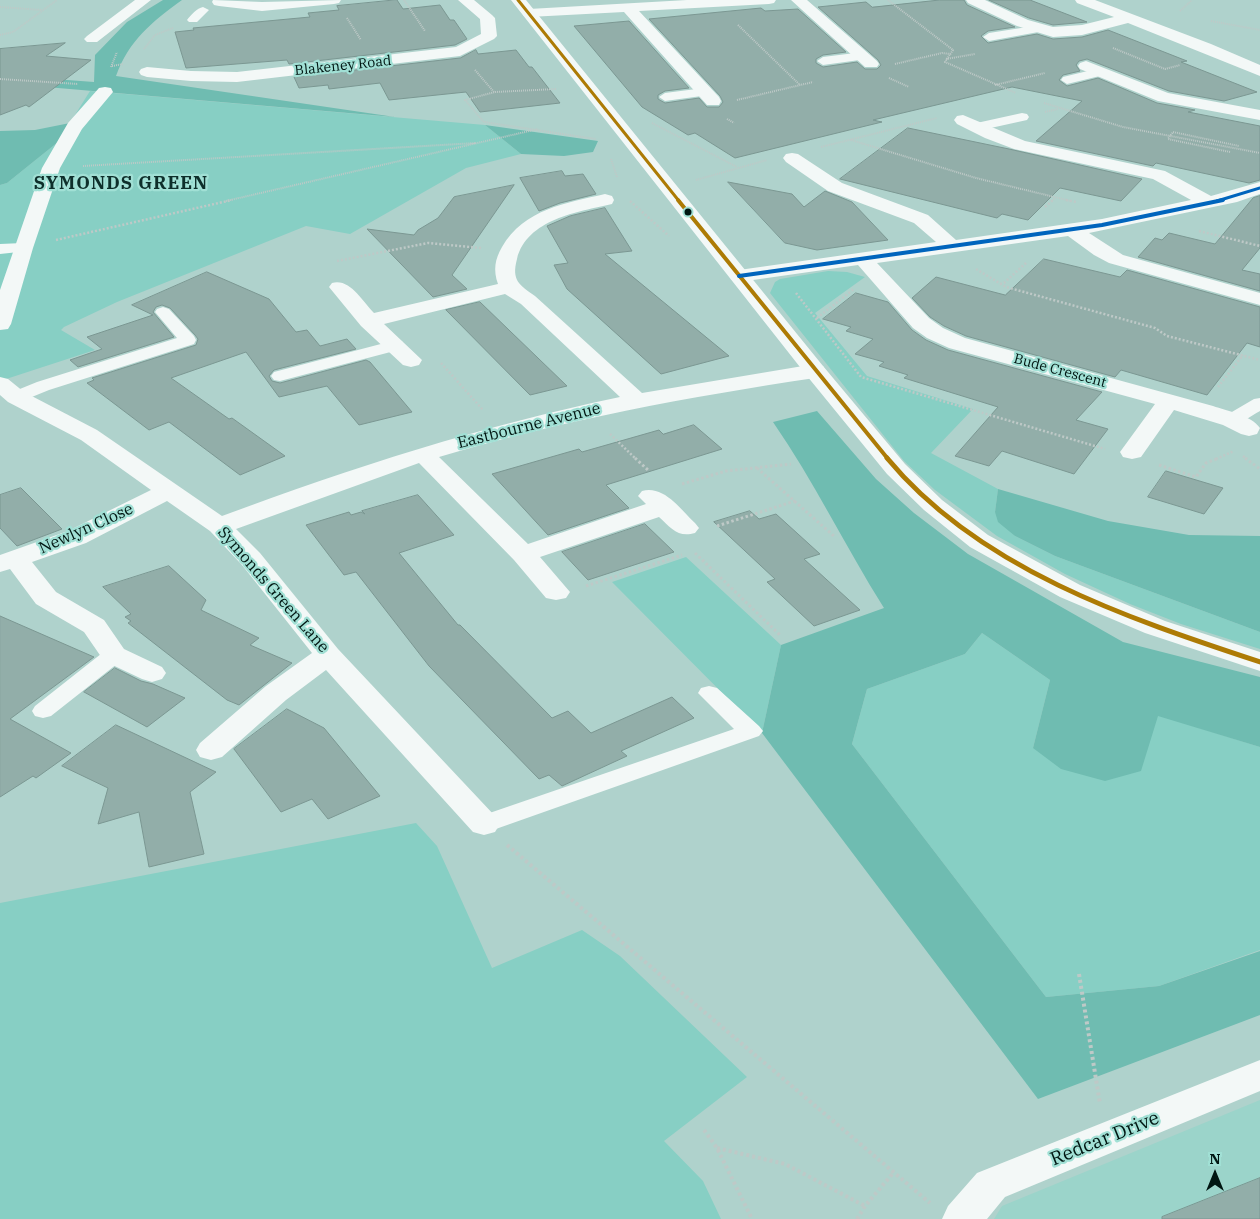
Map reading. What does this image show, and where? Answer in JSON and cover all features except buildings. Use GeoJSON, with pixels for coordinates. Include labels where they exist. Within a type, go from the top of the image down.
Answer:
{"type":"FeatureCollection","features":[{"type":"Feature","properties":{"kind":"street"},"geometry":{"type":"LineString","coordinates":[[92,39],[144,0]]}},
{"type":"Feature","properties":{"kind":"street"},"geometry":{"type":"LineString","coordinates":[[198,15],[221,1],[262,8],[334,0]]}},
{"type":"Feature","properties":{"kind":"street","name":"Blakeney Road"},"geometry":{"type":"LineString","coordinates":[[147,72],[237,78],[440,55],[460,51],[489,36],[486,18],[465,0]]}},
{"type":"Feature","properties":{"kind":"street"},"geometry":{"type":"LineString","coordinates":[[524,7],[628,8],[713,1],[769,0]]}},
{"type":"Feature","properties":{"kind":"street"},"geometry":{"type":"LineString","coordinates":[[798,0],[867,60]]}},
{"type":"Feature","properties":{"kind":"street"},"geometry":{"type":"LineString","coordinates":[[973,0],[1040,29],[1053,32],[1072,32],[1129,18]]}},
{"type":"Feature","properties":{"kind":"street"},"geometry":{"type":"LineString","coordinates":[[1082,0],[1238,60],[1260,71]]}},
{"type":"Feature","properties":{"kind":"street"},"geometry":{"type":"LineString","coordinates":[[524,7],[815,371],[896,469],[933,505],[979,541],[1070,591],[1155,626],[1260,662]]}},
{"type":"Feature","properties":{"kind":"street"},"geometry":{"type":"LineString","coordinates":[[628,8],[708,96]]}},
{"type":"Feature","properties":{"kind":"street"},"geometry":{"type":"LineString","coordinates":[[1238,60],[1260,55]]}},
{"type":"Feature","properties":{"kind":"street"},"geometry":{"type":"LineString","coordinates":[[1093,69],[1164,97],[1260,115]]}},
{"type":"Feature","properties":{"kind":"street"},"geometry":{"type":"LineString","coordinates":[[0,324],[23,248],[51,168],[74,127],[106,92]]}},
{"type":"Feature","properties":{"kind":"street"},"geometry":{"type":"LineString","coordinates":[[970,123],[991,134],[1020,145],[1159,175],[1208,202]]}},
{"type":"Feature","properties":{"kind":"street"},"geometry":{"type":"LineString","coordinates":[[792,158],[835,187],[922,219],[949,246]]}},
{"type":"Feature","properties":{"kind":"street"},"geometry":{"type":"LineString","coordinates":[[739,276],[863,260],[1071,229],[1154,214],[1258,191]]}},
{"type":"Feature","properties":{"kind":"street"},"geometry":{"type":"LineString","coordinates":[[605,200],[545,216],[529,227],[510,251],[505,265],[510,287],[528,300],[636,400]]}},
{"type":"Feature","properties":{"kind":"street"},"geometry":{"type":"LineString","coordinates":[[1071,229],[1101,251],[1116,259],[1260,299]]}},
{"type":"Feature","properties":{"kind":"street","name":"Bude Crescent"},"geometry":{"type":"LineString","coordinates":[[863,260],[921,323],[950,339],[1201,410],[1240,424]]}},
{"type":"Feature","properties":{"kind":"street"},"geometry":{"type":"LineString","coordinates":[[339,287],[369,321],[412,360]]}},
{"type":"Feature","properties":{"kind":"street"},"geometry":{"type":"LineString","coordinates":[[369,321],[510,287]]}},
{"type":"Feature","properties":{"kind":"street","name":"Eastbourne Avenue"},"geometry":{"type":"LineString","coordinates":[[219,526],[318,489],[423,454],[502,431],[636,400],[815,371]]}},
{"type":"Feature","properties":{"kind":"street","name":"Symonds Green Lane"},"geometry":{"type":"LineString","coordinates":[[8,390],[89,435],[219,526],[251,559],[328,655],[484,824]]}},
{"type":"Feature","properties":{"kind":"street"},"geometry":{"type":"LineString","coordinates":[[1132,455],[1169,402]]}},
{"type":"Feature","properties":{"kind":"street"},"geometry":{"type":"LineString","coordinates":[[423,454],[523,554],[556,592]]}},
{"type":"Feature","properties":{"kind":"street","name":"Newlyn Close"},"geometry":{"type":"LineString","coordinates":[[8,561],[76,536],[170,490]]}},
{"type":"Feature","properties":{"kind":"street"},"geometry":{"type":"LineString","coordinates":[[523,554],[660,497],[689,540]]}},
{"type":"Feature","properties":{"kind":"street"},"geometry":{"type":"LineString","coordinates":[[8,561],[46,598],[94,626],[114,655],[152,673]]}},
{"type":"Feature","properties":{"kind":"street"},"geometry":{"type":"LineString","coordinates":[[211,750],[276,692],[328,655]]}},
{"type":"Feature","properties":{"kind":"street","name":"Redcar Drive"},"geometry":{"type":"LineString","coordinates":[[948,1213],[991,1185],[1260,1075]]}},
{"type":"Feature","properties":{"kind":"lane"},"geometry":{"type":"LineString","coordinates":[[989,37],[1040,29]]}},
{"type":"Feature","properties":{"kind":"lane"},"geometry":{"type":"LineString","coordinates":[[823,61],[867,60]]}},
{"type":"Feature","properties":{"kind":"lane"},"geometry":{"type":"LineString","coordinates":[[1067,80],[1093,69]]}},
{"type":"Feature","properties":{"kind":"lane"},"geometry":{"type":"LineString","coordinates":[[665,97],[708,96]]}},
{"type":"Feature","properties":{"kind":"lane"},"geometry":{"type":"LineString","coordinates":[[970,123],[1022,117]]}},
{"type":"Feature","properties":{"kind":"lane"},"geometry":{"type":"LineString","coordinates":[[0,248],[23,248]]}},
{"type":"Feature","properties":{"kind":"lane"},"geometry":{"type":"LineString","coordinates":[[8,390],[43,386],[188,340],[163,312]]}},
{"type":"Feature","properties":{"kind":"lane"},"geometry":{"type":"LineString","coordinates":[[280,376],[396,345]]}},
{"type":"Feature","properties":{"kind":"lane"},"geometry":{"type":"LineString","coordinates":[[1240,424],[1260,403]]}},
{"type":"Feature","properties":{"kind":"lane"},"geometry":{"type":"LineString","coordinates":[[43,711],[114,655]]}},
{"type":"Feature","properties":{"kind":"lane"},"geometry":{"type":"LineString","coordinates":[[484,824],[751,731],[709,693]]}},
{"type":"Feature","properties":{"kind":"path"},"geometry":{"type":"LineString","coordinates":[[0,35],[13,32],[57,0]]}},
{"type":"Feature","properties":{"kind":"path"},"geometry":{"type":"LineString","coordinates":[[404,0],[440,55]]}},
{"type":"Feature","properties":{"kind":"path"},"geometry":{"type":"LineString","coordinates":[[888,0],[953,50],[945,62],[1017,94]]}},
{"type":"Feature","properties":{"kind":"path"},"geometry":{"type":"LineString","coordinates":[[1176,15],[1192,0]]}},
{"type":"Feature","properties":{"kind":"path"},"geometry":{"type":"LineString","coordinates":[[713,1],[800,85]]}},
{"type":"Feature","properties":{"kind":"path"},"geometry":{"type":"LineString","coordinates":[[0,8],[41,10]]}},
{"type":"Feature","properties":{"kind":"path"},"geometry":{"type":"LineString","coordinates":[[1072,32],[1165,69],[1221,54]]}},
{"type":"Feature","properties":{"kind":"path"},"geometry":{"type":"LineString","coordinates":[[888,65],[942,53],[951,54]]}},
{"type":"Feature","properties":{"kind":"path"},"geometry":{"type":"LineString","coordinates":[[0,79],[87,85]]}},
{"type":"Feature","properties":{"kind":"path"},"geometry":{"type":"LineString","coordinates":[[553,81],[559,89],[494,93],[472,96],[466,100],[484,122],[604,140]]}},
{"type":"Feature","properties":{"kind":"path"},"geometry":{"type":"LineString","coordinates":[[736,101],[819,81]]}},
{"type":"Feature","properties":{"kind":"path"},"geometry":{"type":"LineString","coordinates":[[658,119],[649,121],[737,168]]}},
{"type":"Feature","properties":{"kind":"path"},"geometry":{"type":"LineString","coordinates":[[23,248],[538,129]]}},
{"type":"Feature","properties":{"kind":"path"},"geometry":{"type":"LineString","coordinates":[[1230,152],[1168,139],[1174,132],[1239,146]]}},
{"type":"Feature","properties":{"kind":"path"},"geometry":{"type":"LineString","coordinates":[[850,140],[976,178],[1078,203]]}},
{"type":"Feature","properties":{"kind":"path"},"geometry":{"type":"LineString","coordinates":[[51,168],[486,142]]}},
{"type":"Feature","properties":{"kind":"path"},"geometry":{"type":"LineString","coordinates":[[610,158],[617,177]]}},
{"type":"Feature","properties":{"kind":"path"},"geometry":{"type":"LineString","coordinates":[[630,201],[670,236]]}},
{"type":"Feature","properties":{"kind":"path"},"geometry":{"type":"LineString","coordinates":[[1154,214],[1188,228],[1260,246]]}},
{"type":"Feature","properties":{"kind":"path"},"geometry":{"type":"LineString","coordinates":[[339,287],[346,280],[332,263],[428,243],[510,251]]}},
{"type":"Feature","properties":{"kind":"path"},"geometry":{"type":"LineString","coordinates":[[949,246],[961,260],[1006,287],[1155,328],[1167,336],[1260,360]]}},
{"type":"Feature","properties":{"kind":"path"},"geometry":{"type":"LineString","coordinates":[[1000,284],[1004,283],[1031,258]]}},
{"type":"Feature","properties":{"kind":"path"},"geometry":{"type":"LineString","coordinates":[[778,271],[817,318],[861,377],[1132,455],[1196,477],[1206,462],[1237,450]]}},
{"type":"Feature","properties":{"kind":"path"},"geometry":{"type":"LineString","coordinates":[[412,360],[434,355],[502,431]]}},
{"type":"Feature","properties":{"kind":"path"},"geometry":{"type":"LineString","coordinates":[[1201,410],[1243,355]]}},
{"type":"Feature","properties":{"kind":"path"},"geometry":{"type":"LineString","coordinates":[[592,409],[606,431],[660,497],[726,471],[791,464]]}},
{"type":"Feature","properties":{"kind":"path"},"geometry":{"type":"LineString","coordinates":[[757,467],[835,537]]}},
{"type":"Feature","properties":{"kind":"path"},"geometry":{"type":"LineString","coordinates":[[556,592],[582,587],[689,540],[711,528],[795,501]]}},
{"type":"Feature","properties":{"kind":"path"},"geometry":{"type":"LineString","coordinates":[[689,540],[781,636]]}},
{"type":"Feature","properties":{"kind":"path"},"geometry":{"type":"LineString","coordinates":[[484,824],[894,1172],[948,1213]]}},
{"type":"Feature","properties":{"kind":"path"},"geometry":{"type":"LineString","coordinates":[[1079,974],[1106,1138]]}},
{"type":"Feature","properties":{"kind":"path"},"geometry":{"type":"LineString","coordinates":[[704,1130],[717,1148],[752,1219]]}},
{"type":"Feature","properties":{"kind":"path"},"geometry":{"type":"LineString","coordinates":[[717,1148],[785,1164],[865,1206]]}},
{"type":"Feature","properties":{"kind":"path"},"geometry":{"type":"LineString","coordinates":[[857,1219],[865,1206],[894,1172]]}},
{"type":"Feature","properties":{"kind":"shaded area"},"geometry":{"type":"Polygon","coordinates":[[[163,0],[182,0],[151,24],[135,42],[121,63],[116,76],[395,117],[0,83],[0,75],[94,82],[95,55],[127,22],[163,0]]]}},
{"type":"Feature","properties":{"kind":"shaded area","name":"SYMONDS GREEN"},"geometry":{"type":"Polygon","coordinates":[[[90,91],[485,125],[521,154],[466,168],[350,234],[306,226],[117,302],[61,330],[95,350],[0,381],[0,185],[7,183],[58,142],[90,91]]]}},
{"type":"Feature","properties":{"kind":"shaded area"},"geometry":{"type":"Polygon","coordinates":[[[70,123],[58,142],[7,183],[0,185],[0,131],[35,130],[70,123]]]}},
{"type":"Feature","properties":{"kind":"shaded area"},"geometry":{"type":"Polygon","coordinates":[[[485,125],[598,141],[593,152],[564,156],[521,154],[485,125]]]}},
{"type":"Feature","properties":{"kind":"shaded area"},"geometry":{"type":"Polygon","coordinates":[[[828,271],[847,272],[865,277],[815,313],[867,376],[973,409],[931,453],[998,489],[995,512],[1015,536],[1055,556],[1260,632],[1260,649],[1181,624],[1130,604],[1065,574],[997,536],[935,490],[904,461],[770,293],[775,282],[780,279],[828,271]]]}},
{"type":"Feature","properties":{"kind":"shaded area"},"geometry":{"type":"Polygon","coordinates":[[[817,411],[876,479],[914,513],[968,554],[1123,642],[1260,677],[1260,747],[1158,716],[1141,771],[1105,781],[1061,769],[1033,748],[1050,680],[982,633],[965,654],[867,689],[852,744],[1046,997],[1159,986],[1260,951],[1260,1015],[1038,1099],[762,733],[781,645],[884,608],[802,467],[773,422],[817,411]]]}},
{"type":"Feature","properties":{"kind":"shaded area"},"geometry":{"type":"Polygon","coordinates":[[[998,489],[1108,521],[1189,535],[1260,536],[1260,632],[1055,556],[1015,536],[998,522],[995,512],[998,489]]]}},
{"type":"Feature","properties":{"kind":"shaded area"},"geometry":{"type":"Polygon","coordinates":[[[686,557],[781,645],[762,733],[612,582],[686,557]]]}},
{"type":"Feature","properties":{"kind":"shaded area"},"geometry":{"type":"Polygon","coordinates":[[[982,633],[1050,680],[1033,748],[1158,715],[1260,747],[1260,950],[1159,986],[1046,997],[852,744],[867,689],[965,654],[982,633]]]}},
{"type":"Feature","properties":{"kind":"shaded area"},"geometry":{"type":"Polygon","coordinates":[[[416,823],[437,846],[492,968],[582,930],[620,956],[747,1077],[664,1141],[703,1181],[721,1219],[0,1219],[0,903],[416,823]]]}},
{"type":"Feature","properties":{"kind":"shaded area"},"geometry":{"type":"Polygon","coordinates":[[[1260,1100],[1260,1219],[994,1219],[1002,1206],[1260,1100]]]}},
{"type":"Feature","properties":{"kind":"transit line"},"geometry":{"type":"LineString","coordinates":[[518,0],[815,371],[896,469],[933,505],[979,541],[1070,591],[1155,627],[1260,662]]}},
{"type":"Feature","properties":{"kind":"transit line"},"geometry":{"type":"LineString","coordinates":[[739,276],[1102,225],[1230,198],[1260,188]]}},
{"type":"Feature","properties":{"kind":"district","name":"SYMONDS GREEN"},"geometry":{"type":"Point","coordinates":[121,184]}}]}
